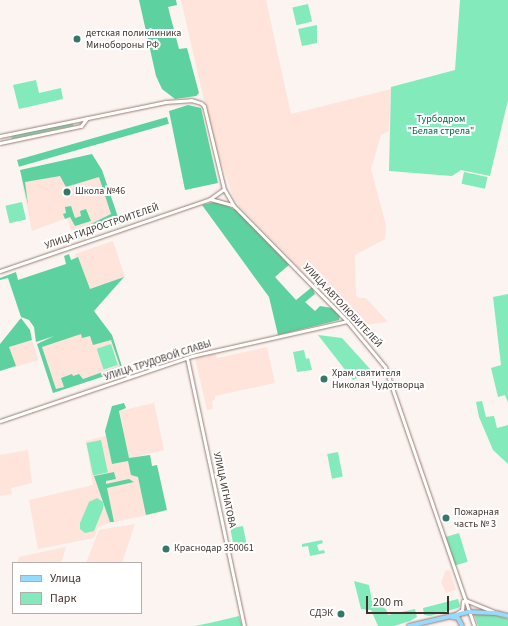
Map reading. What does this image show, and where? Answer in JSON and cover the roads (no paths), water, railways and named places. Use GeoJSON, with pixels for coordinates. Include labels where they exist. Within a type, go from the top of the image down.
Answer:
{"type":"FeatureCollection","features":[{"type":"Feature","properties":{"kind":"main road"},"geometry":{"type":"LineString","coordinates":[[409,626],[468,612],[496,613],[508,616]]}},
{"type":"Feature","properties":{"kind":"main road"},"geometry":{"type":"LineString","coordinates":[[439,618],[455,617],[461,621],[462,626]]}},
{"type":"Feature","properties":{"kind":"street","name":"УЛИЦА АВТОЛЮБИТЕЛЕЙ"},"geometry":{"type":"LineString","coordinates":[[87,118],[165,102],[191,100],[204,106],[224,188],[234,206],[347,321],[385,367],[463,599],[474,626]]}},
{"type":"Feature","properties":{"kind":"street"},"geometry":{"type":"LineString","coordinates":[[0,136],[87,118]]}},
{"type":"Feature","properties":{"kind":"street"},"geometry":{"type":"LineString","coordinates":[[0,143],[81,126],[87,118]]}},
{"type":"Feature","properties":{"kind":"street"},"geometry":{"type":"LineString","coordinates":[[72,121],[74,122],[73,128]]}},
{"type":"Feature","properties":{"kind":"street","name":"УЛИЦА ГИДРОСТРОИТЕЛЕЙ"},"geometry":{"type":"LineString","coordinates":[[0,271],[210,199],[224,188]]}},
{"type":"Feature","properties":{"kind":"street"},"geometry":{"type":"LineString","coordinates":[[210,199],[234,206]]}},
{"type":"Feature","properties":{"kind":"street","name":"УЛИЦА ТРУДОВОЙ СЛАВЫ"},"geometry":{"type":"LineString","coordinates":[[0,421],[188,358],[347,321]]}},
{"type":"Feature","properties":{"kind":"street","name":"УЛИЦА ИГНАТОВА"},"geometry":{"type":"LineString","coordinates":[[188,358],[244,626]]}},
{"type":"Feature","properties":{"kind":"street"},"geometry":{"type":"LineString","coordinates":[[457,614],[462,610],[463,599],[474,606],[496,613]]}},
{"type":"Feature","properties":{"kind":"place","name":"детская поликлиника Минобороны РФ"},"geometry":{"type":"Point","coordinates":[77,39]}},
{"type":"Feature","properties":{"kind":"place","name":"Школа №46"},"geometry":{"type":"Point","coordinates":[67,192]}},
{"type":"Feature","properties":{"kind":"place","name":"Храм святителя Николая Чудотворца"},"geometry":{"type":"Point","coordinates":[324,379]}},
{"type":"Feature","properties":{"kind":"place","name":"Пожарная часть № 3"},"geometry":{"type":"Point","coordinates":[446,518]}},
{"type":"Feature","properties":{"kind":"place","name":"Краснодар 350061"},"geometry":{"type":"Point","coordinates":[166,549]}},
{"type":"Feature","properties":{"kind":"place","name":"СДЭК"},"geometry":{"type":"Point","coordinates":[341,614]}},
{"type":"Feature","properties":{"kind":"park label","name":"Турбодром \"Белая стрела\""},"geometry":{"type":"Point","coordinates":[441,124]}}]}
